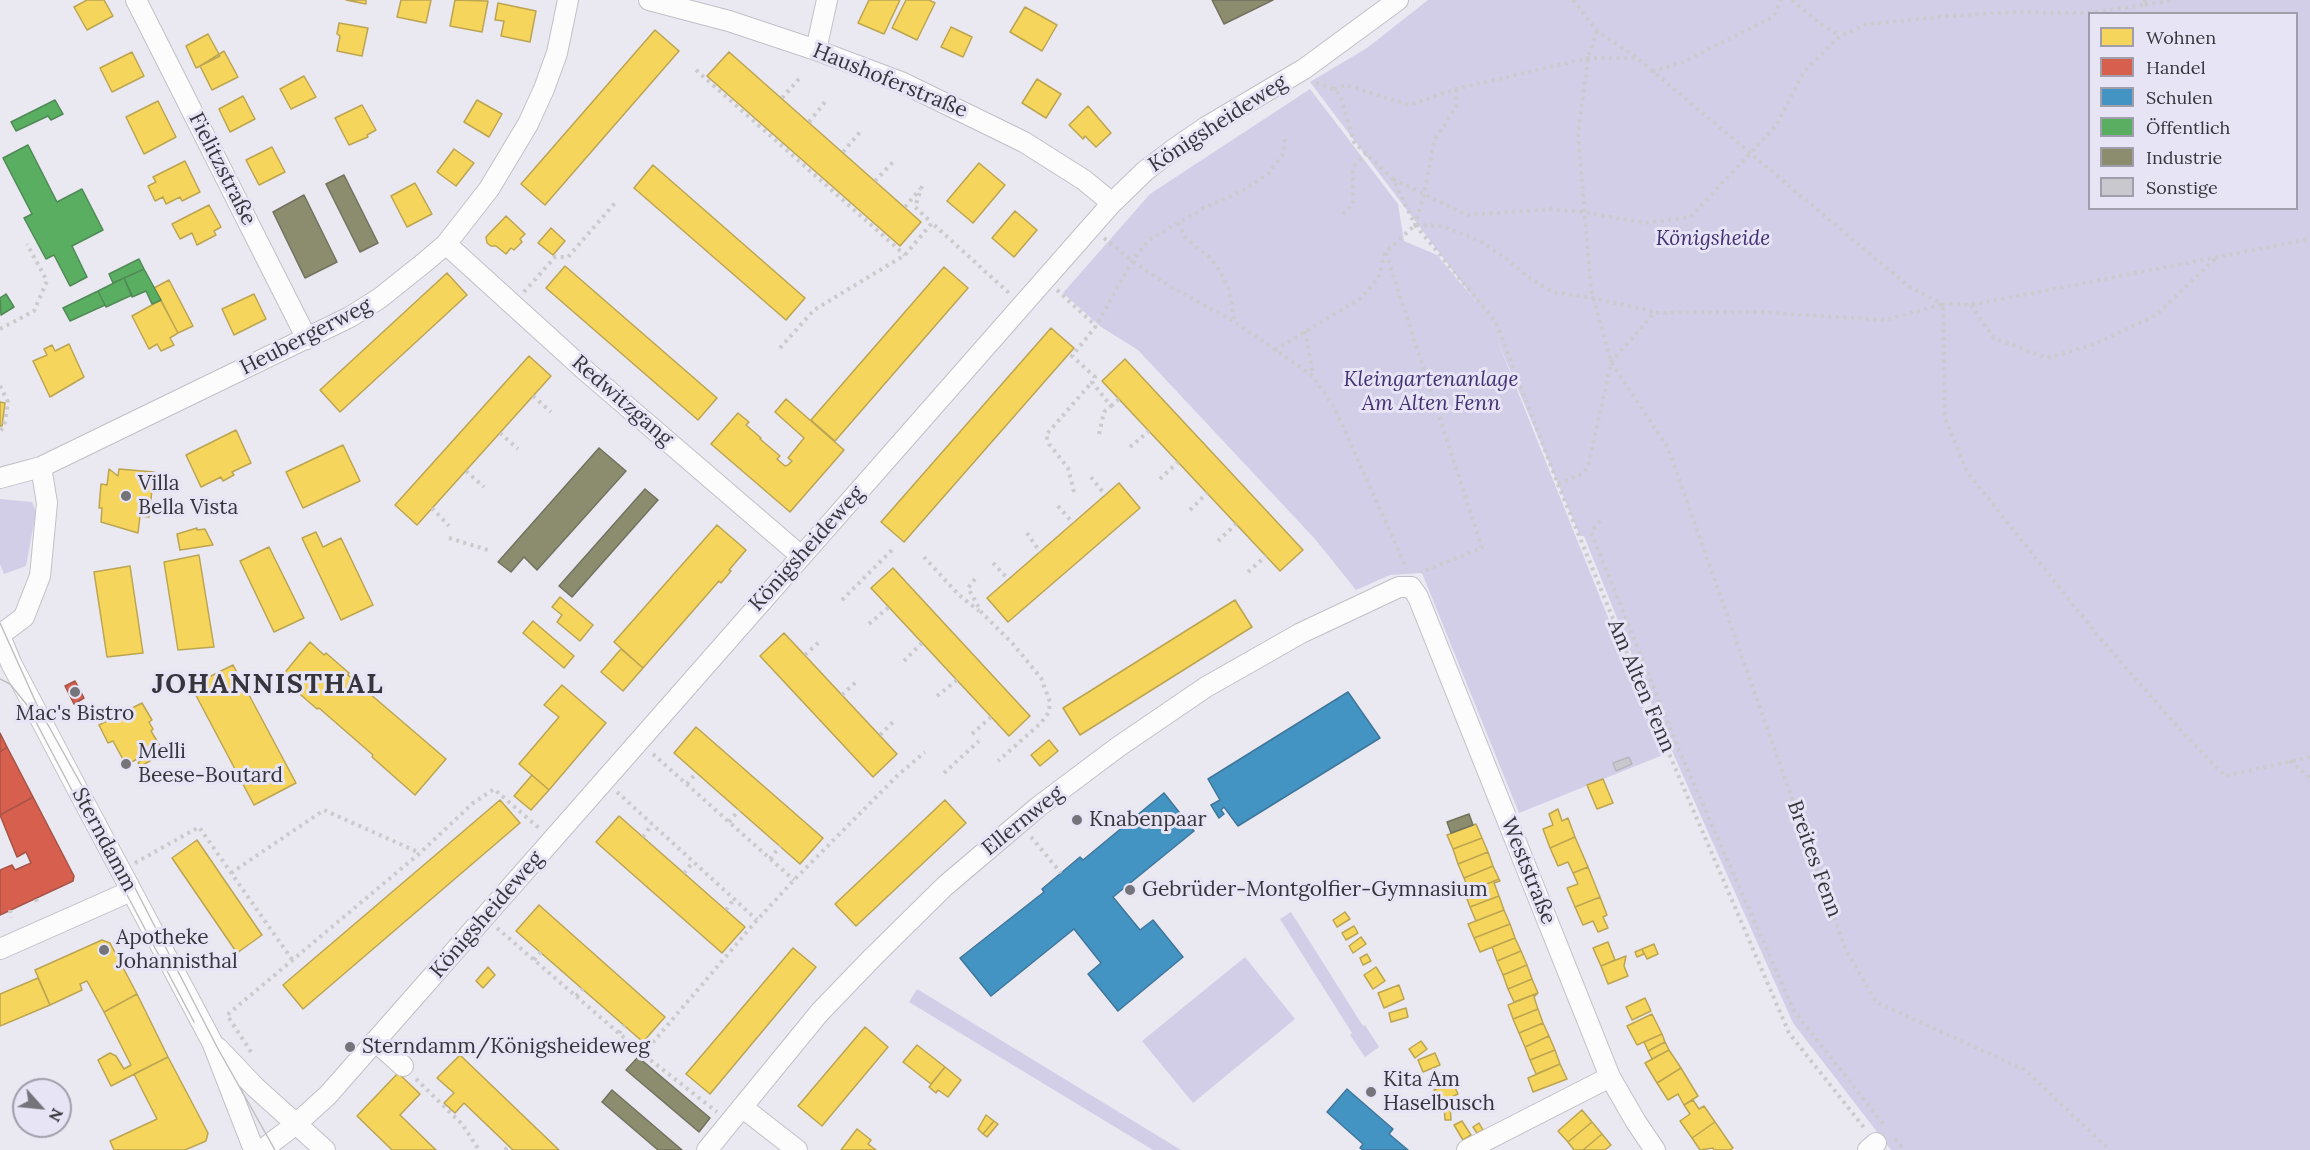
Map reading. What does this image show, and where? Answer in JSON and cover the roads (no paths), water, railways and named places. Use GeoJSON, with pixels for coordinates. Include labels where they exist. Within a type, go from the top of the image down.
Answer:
{"type":"FeatureCollection","features":[{"type":"Feature","properties":{"kind":"street","name":"Fielitzstraße"},"geometry":{"type":"LineString","coordinates":[[136,0],[307,339]]}},
{"type":"Feature","properties":{"kind":"street","name":"Heubergerweg"},"geometry":{"type":"LineString","coordinates":[[0,478],[41,467],[350,317],[380,298],[446,244],[489,189],[528,124],[557,53],[568,0]]}},
{"type":"Feature","properties":{"kind":"street","name":"Haushoferstraße"},"geometry":{"type":"LineString","coordinates":[[649,0],[729,21],[816,50],[900,82],[1024,142],[1084,180],[1112,203]]}},
{"type":"Feature","properties":{"kind":"street"},"geometry":{"type":"LineString","coordinates":[[816,50],[827,0]]}},
{"type":"Feature","properties":{"kind":"street","name":"Königsheideweg"},"geometry":{"type":"LineString","coordinates":[[262,1150],[328,1095],[1112,203],[1145,171],[1174,149],[1206,127],[1304,69],[1398,0]]}},
{"type":"Feature","properties":{"kind":"street","name":"Redwitzgang"},"geometry":{"type":"LineString","coordinates":[[446,244],[801,556]]}},
{"type":"Feature","properties":{"kind":"street","name":"Sterndamm"},"geometry":{"type":"LineString","coordinates":[[41,467],[47,503],[40,576],[24,617],[0,635],[6,665],[121,871],[212,1042],[254,1150]]}},
{"type":"Feature","properties":{"kind":"street","name":"Ellernweg"},"geometry":{"type":"LineString","coordinates":[[707,1150],[820,1012],[874,956],[945,886],[1038,807],[1118,747],[1206,687],[1301,633],[1399,587],[1411,587]]}},
{"type":"Feature","properties":{"kind":"street","name":"Weststraße"},"geometry":{"type":"LineString","coordinates":[[1411,587],[1423,607],[1610,1077],[1655,1150]]}},
{"type":"Feature","properties":{"kind":"street"},"geometry":{"type":"LineString","coordinates":[[0,949],[131,891]]}},
{"type":"Feature","properties":{"kind":"street"},"geometry":{"type":"LineString","coordinates":[[375,1041],[403,1065]]}},
{"type":"Feature","properties":{"kind":"street","name":"Sterndamm"},"geometry":{"type":"LineString","coordinates":[[212,1042],[255,1087],[325,1150]]}},
{"type":"Feature","properties":{"kind":"street"},"geometry":{"type":"LineString","coordinates":[[1467,1150],[1610,1077]]}},
{"type":"Feature","properties":{"kind":"street"},"geometry":{"type":"LineString","coordinates":[[736,1114],[797,1150]]}},
{"type":"Feature","properties":{"kind":"tram line"},"geometry":{"type":"LineString","coordinates":[[0,623],[38,707],[87,795],[217,1047],[275,1150]]}},
{"type":"Feature","properties":{"kind":"tram line"},"geometry":{"type":"LineString","coordinates":[[0,679],[10,684],[27,705],[194,1022]]}},
{"type":"Feature","properties":{"kind":"place","name":"Villa Bella Vista"},"geometry":{"type":"Point","coordinates":[126,496]}},
{"type":"Feature","properties":{"kind":"place","name":"Mac's Bistro"},"geometry":{"type":"Point","coordinates":[75,692]}},
{"type":"Feature","properties":{"kind":"place","name":"Melli Beese-Boutard"},"geometry":{"type":"Point","coordinates":[126,764]}},
{"type":"Feature","properties":{"kind":"place","name":"Knabenpaar"},"geometry":{"type":"Point","coordinates":[1077,820]}},
{"type":"Feature","properties":{"kind":"place","name":"Gebrüder-Montgolfier-Gymnasium"},"geometry":{"type":"Point","coordinates":[1130,890]}},
{"type":"Feature","properties":{"kind":"place","name":"Apotheke Johannisthal"},"geometry":{"type":"Point","coordinates":[104,950]}},
{"type":"Feature","properties":{"kind":"place","name":"Sterndamm/Königsheideweg"},"geometry":{"type":"Point","coordinates":[350,1047]}},
{"type":"Feature","properties":{"kind":"place","name":"Kita Am Haselbusch"},"geometry":{"type":"Point","coordinates":[1371,1092]}},
{"type":"Feature","properties":{"kind":"district","name":"JOHANNISTHAL"},"geometry":{"type":"Point","coordinates":[268,685]}},
{"type":"Feature","properties":{"kind":"park label","name":"Königsheide"},"geometry":{"type":"Point","coordinates":[1713,239]}},
{"type":"Feature","properties":{"kind":"park label","name":"Kleingartenanlage Am Alten Fenn"},"geometry":{"type":"Point","coordinates":[1431,392]}}]}
